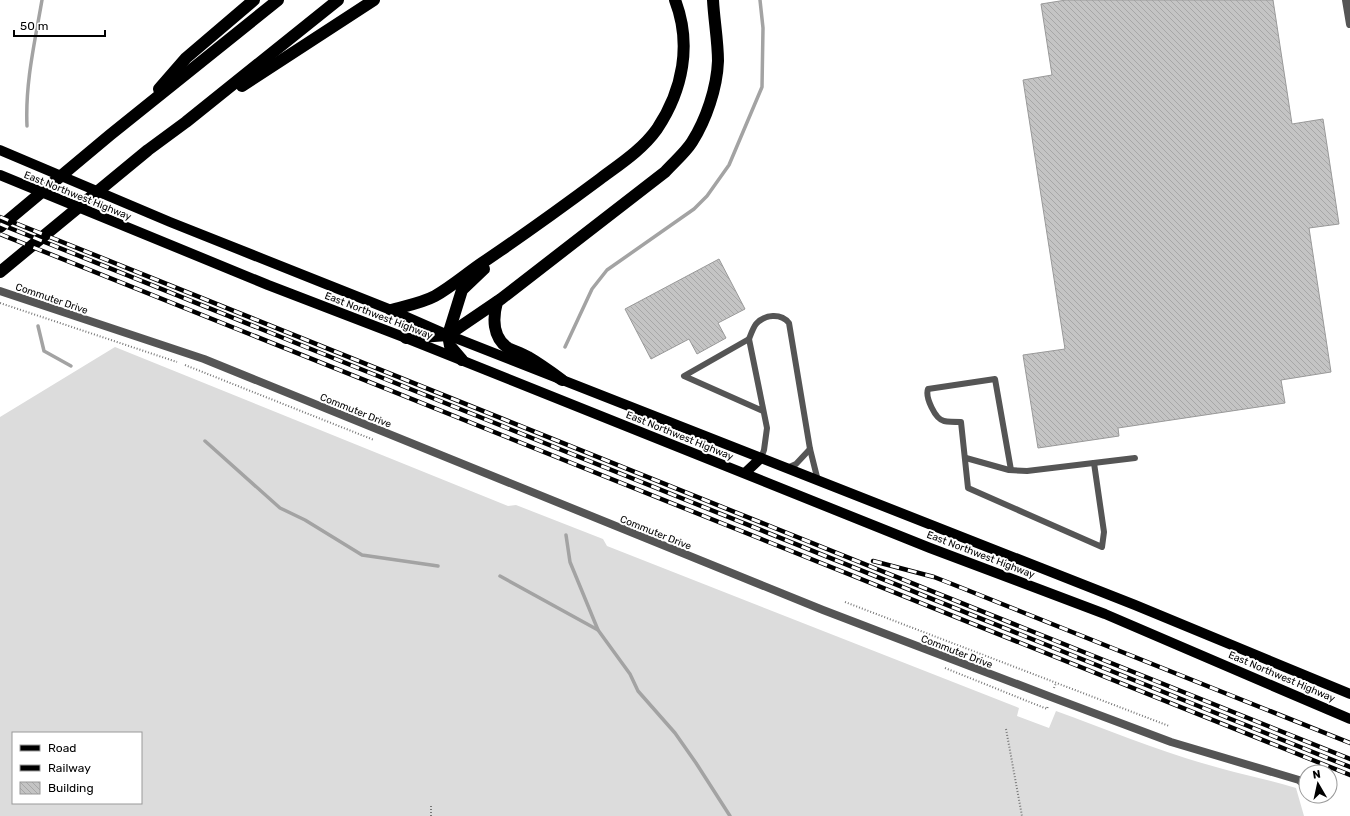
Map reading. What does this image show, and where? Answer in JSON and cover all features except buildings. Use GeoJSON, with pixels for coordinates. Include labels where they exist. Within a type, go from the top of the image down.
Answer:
{"type":"FeatureCollection","features":[{"type":"Feature","properties":{"kind":"highway"},"geometry":{"type":"LineString","coordinates":[[140,111],[186,58],[254,0]]}},
{"type":"Feature","properties":{"kind":"highway"},"geometry":{"type":"LineString","coordinates":[[0,227],[140,111],[278,0]]}},
{"type":"Feature","properties":{"kind":"highway"},"geometry":{"type":"LineString","coordinates":[[0,272],[148,150],[186,122],[338,0]]}},
{"type":"Feature","properties":{"kind":"highway"},"geometry":{"type":"LineString","coordinates":[[186,122],[374,0]]}},
{"type":"Feature","properties":{"kind":"highway"},"geometry":{"type":"LineString","coordinates":[[392,310],[434,296],[514,243],[638,150],[656,130],[677,90],[682,71],[684,52],[682,27],[675,0]]}},
{"type":"Feature","properties":{"kind":"highway"},"geometry":{"type":"LineString","coordinates":[[406,338],[448,335],[497,302],[665,172],[691,143],[701,125],[715,83],[718,61],[713,0]]}},
{"type":"Feature","properties":{"kind":"highway"},"geometry":{"type":"LineString","coordinates":[[462,360],[450,346],[448,335],[462,290],[514,243]]}},
{"type":"Feature","properties":{"kind":"highway"},"geometry":{"type":"LineString","coordinates":[[497,302],[494,314],[499,338],[508,347],[527,356],[562,380]]}},
{"type":"Feature","properties":{"kind":"main road","name":"East Northwest Highway"},"geometry":{"type":"LineString","coordinates":[[0,150],[170,222],[392,310],[448,335],[1135,605],[1350,694]]}},
{"type":"Feature","properties":{"kind":"main road","name":"East Northwest Highway"},"geometry":{"type":"LineString","coordinates":[[0,175],[268,285],[462,360],[930,548],[1118,619],[1350,719]]}},
{"type":"Feature","properties":{"kind":"main road"},"geometry":{"type":"LineString","coordinates":[[745,473],[761,458]]}},
{"type":"Feature","properties":{"kind":"street"},"geometry":{"type":"LineString","coordinates":[[1346,0],[1350,24]]}},
{"type":"Feature","properties":{"kind":"street","name":"Commuter Drive"},"geometry":{"type":"LineString","coordinates":[[0,291],[204,360],[823,610],[1171,742],[1298,780]]}},
{"type":"Feature","properties":{"kind":"lane"},"geometry":{"type":"LineString","coordinates":[[761,458],[764,450],[767,428],[749,339],[755,325],[765,318],[777,315],[785,318],[790,323],[810,449],[818,481]]}},
{"type":"Feature","properties":{"kind":"lane"},"geometry":{"type":"LineString","coordinates":[[749,339],[684,376],[763,411]]}},
{"type":"Feature","properties":{"kind":"lane"},"geometry":{"type":"LineString","coordinates":[[1011,470],[995,379],[928,389],[926,393],[928,400],[939,418],[944,421],[961,422],[968,488],[1102,547],[1104,532],[1094,463]]}},
{"type":"Feature","properties":{"kind":"lane"},"geometry":{"type":"LineString","coordinates":[[787,468],[796,464],[810,449]]}},
{"type":"Feature","properties":{"kind":"lane"},"geometry":{"type":"LineString","coordinates":[[966,458],[1011,470],[1027,471],[1135,458]]}},
{"type":"Feature","properties":{"kind":"path"},"geometry":{"type":"LineString","coordinates":[[0,303],[188,365],[378,442]]}},
{"type":"Feature","properties":{"kind":"path"},"geometry":{"type":"LineString","coordinates":[[845,602],[1168,726]]}},
{"type":"Feature","properties":{"kind":"path"},"geometry":{"type":"LineString","coordinates":[[944,668],[1047,709],[1049,703]]}},
{"type":"Feature","properties":{"kind":"path"},"geometry":{"type":"LineString","coordinates":[[1006,729],[1022,816]]}},
{"type":"Feature","properties":{"kind":"path"},"geometry":{"type":"LineString","coordinates":[[431,806],[431,816]]}},
{"type":"Feature","properties":{"kind":"shaded area"},"geometry":{"type":"Polygon","coordinates":[[[115,347],[508,506],[516,505],[603,539],[607,546],[1019,708],[1017,716],[1049,728],[1056,711],[1139,742],[1202,763],[1296,788],[1298,804],[1301,804],[1304,816],[0,816],[0,417],[115,347]]]}},
{"type":"Feature","properties":{"kind":"waterway"},"geometry":{"type":"LineString","coordinates":[[27,126],[29,78],[42,0]]}},
{"type":"Feature","properties":{"kind":"waterway"},"geometry":{"type":"LineString","coordinates":[[565,347],[592,289],[607,270],[694,209],[707,196],[729,165],[762,87],[763,28],[760,0]]}},
{"type":"Feature","properties":{"kind":"waterway"},"geometry":{"type":"LineString","coordinates":[[38,326],[44,351],[71,366]]}},
{"type":"Feature","properties":{"kind":"waterway"},"geometry":{"type":"LineString","coordinates":[[205,441],[280,508],[305,520],[362,555],[438,566]]}},
{"type":"Feature","properties":{"kind":"waterway"},"geometry":{"type":"LineString","coordinates":[[566,535],[570,562],[598,630],[630,674],[638,691],[675,733],[730,816]]}},
{"type":"Feature","properties":{"kind":"waterway"},"geometry":{"type":"LineString","coordinates":[[500,576],[598,630]]}},
{"type":"Feature","properties":{"kind":"railway"},"geometry":{"type":"LineString","coordinates":[[0,217],[1350,759]]}},
{"type":"Feature","properties":{"kind":"railway"},"geometry":{"type":"LineString","coordinates":[[0,224],[1350,767]]}},
{"type":"Feature","properties":{"kind":"railway"},"geometry":{"type":"LineString","coordinates":[[0,234],[1350,775]]}},
{"type":"Feature","properties":{"kind":"railway"},"geometry":{"type":"LineString","coordinates":[[873,561],[934,577],[1350,743]]}}]}
